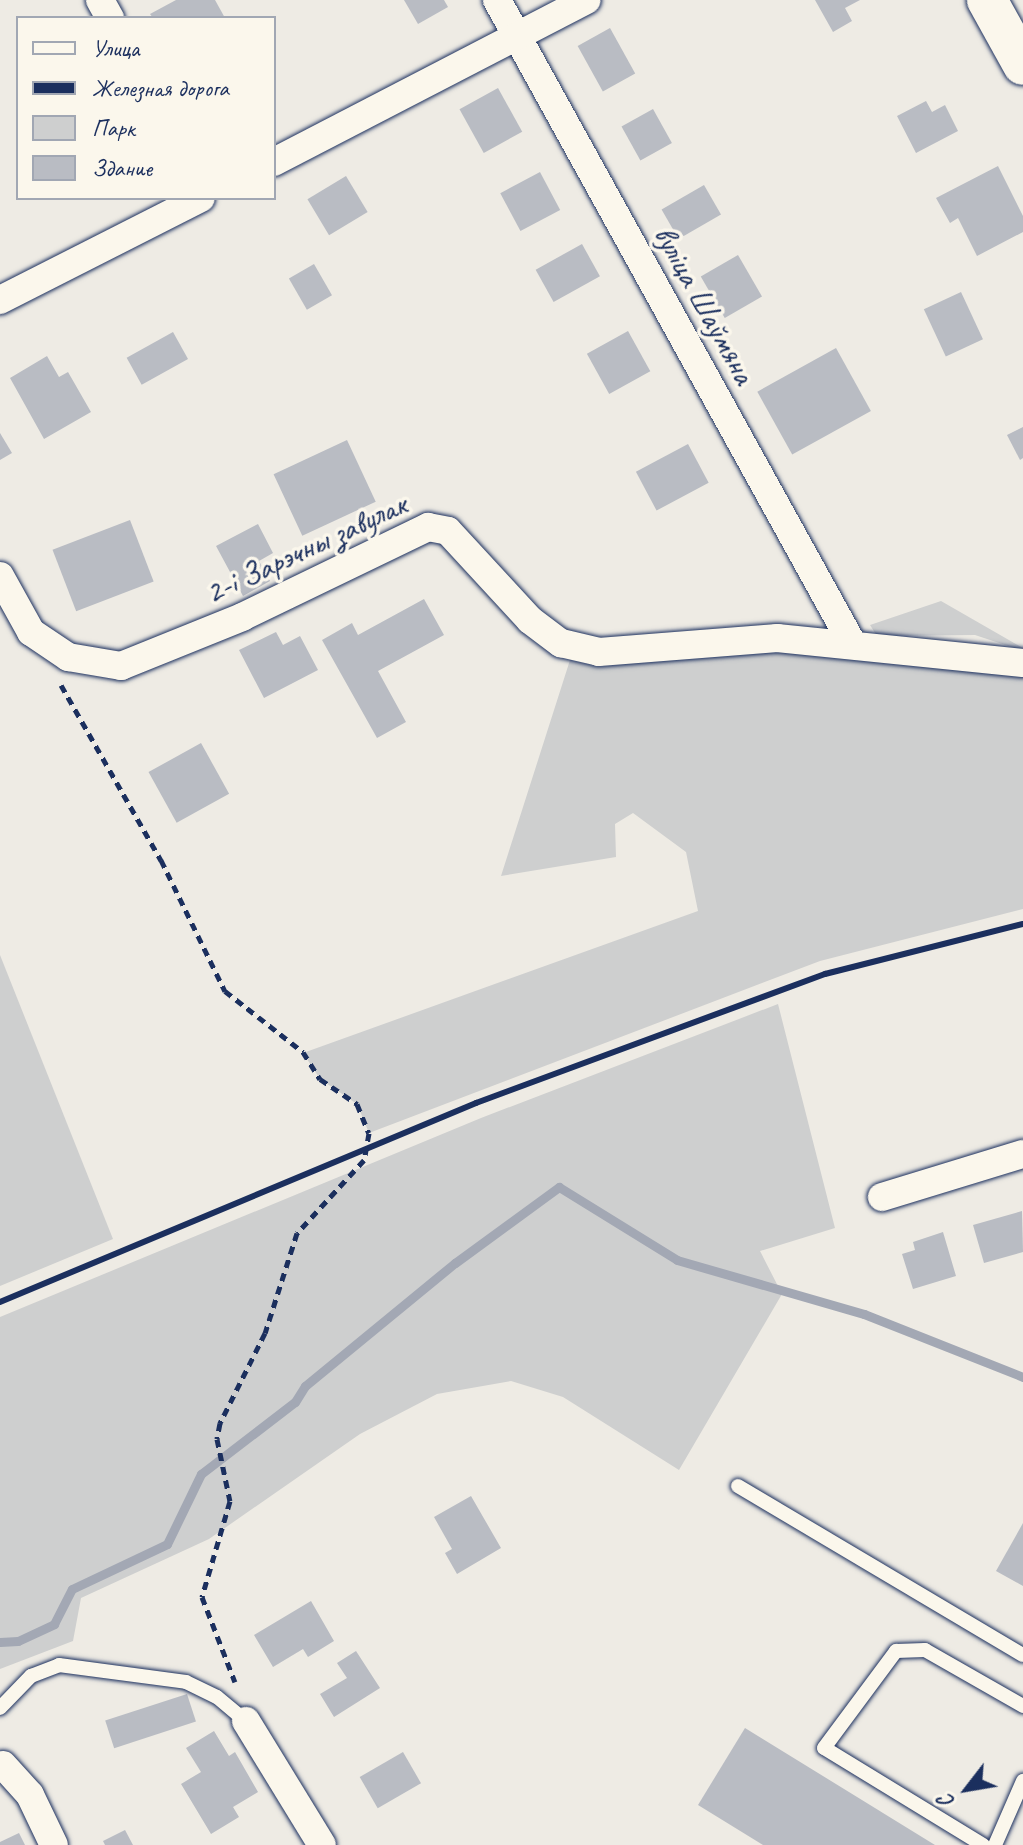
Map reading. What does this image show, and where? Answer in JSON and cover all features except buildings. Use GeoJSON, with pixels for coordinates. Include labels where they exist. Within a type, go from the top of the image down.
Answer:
{"type":"FeatureCollection","features":[{"type":"Feature","properties":{"kind":"street","name":"вуліца Шаўмяна"},"geometry":{"type":"LineString","coordinates":[[497,0],[852,643]]}},
{"type":"Feature","properties":{"kind":"street"},"geometry":{"type":"LineString","coordinates":[[276,161],[518,40],[587,0]]}},
{"type":"Feature","properties":{"kind":"street"},"geometry":{"type":"LineString","coordinates":[[987,0],[1023,65]]}},
{"type":"Feature","properties":{"kind":"street"},"geometry":{"type":"LineString","coordinates":[[0,300],[197,200]]}},
{"type":"Feature","properties":{"kind":"street","name":"2-і Зарэчны завулак"},"geometry":{"type":"LineString","coordinates":[[0,576],[31,632],[68,657],[121,666],[242,617],[428,527],[448,531],[530,620],[561,643],[599,652],[777,638],[852,643],[1023,663]]}},
{"type":"Feature","properties":{"kind":"street"},"geometry":{"type":"LineString","coordinates":[[882,1197],[1023,1154]]}},
{"type":"Feature","properties":{"kind":"street"},"geometry":{"type":"LineString","coordinates":[[246,1721],[322,1845]]}},
{"type":"Feature","properties":{"kind":"street"},"geometry":{"type":"LineString","coordinates":[[1,1758],[30,1795],[54,1845]]}},
{"type":"Feature","properties":{"kind":"lane"},"geometry":{"type":"LineString","coordinates":[[738,1486],[1023,1655]]}},
{"type":"Feature","properties":{"kind":"lane"},"geometry":{"type":"LineString","coordinates":[[983,1845],[824,1748],[896,1651],[925,1650],[1023,1706]]}},
{"type":"Feature","properties":{"kind":"lane"},"geometry":{"type":"LineString","coordinates":[[0,1708],[31,1676],[59,1665],[186,1682],[217,1697],[246,1721]]}},
{"type":"Feature","properties":{"kind":"lane"},"geometry":{"type":"LineString","coordinates":[[995,1845],[1023,1781]]}},
{"type":"Feature","properties":{"kind":"path"},"geometry":{"type":"LineString","coordinates":[[31,632],[161,860],[225,991],[303,1052],[320,1079],[357,1104],[369,1133],[364,1160],[297,1233],[265,1333],[218,1431],[230,1501],[202,1597],[246,1721]]}},
{"type":"Feature","properties":{"kind":"green space"},"geometry":{"type":"Polygon","coordinates":[[[941,601],[1023,648],[1023,651],[975,635],[877,636],[870,625],[941,601]]]}},
{"type":"Feature","properties":{"kind":"green space"},"geometry":{"type":"Polygon","coordinates":[[[777,647],[1023,673],[1023,909],[820,961],[369,1133],[357,1104],[320,1079],[303,1053],[698,911],[686,852],[633,813],[615,824],[616,857],[501,876],[570,660],[599,667],[777,647]]]}},
{"type":"Feature","properties":{"kind":"green space"},"geometry":{"type":"Polygon","coordinates":[[[0,955],[113,1239],[0,1286],[0,955]]]}},
{"type":"Feature","properties":{"kind":"green space"},"geometry":{"type":"Polygon","coordinates":[[[778,1004],[835,1228],[760,1251],[782,1294],[679,1470],[563,1397],[511,1381],[437,1394],[360,1434],[209,1539],[81,1598],[73,1641],[0,1669],[0,1317],[481,1118],[778,1004]]]}},
{"type":"Feature","properties":{"kind":"waterway"},"geometry":{"type":"LineString","coordinates":[[0,1642],[18,1641],[54,1624],[72,1589],[167,1544],[201,1474],[295,1402],[305,1386],[455,1263],[559,1187],[677,1260],[864,1314],[1023,1377]]}},
{"type":"Feature","properties":{"kind":"railway"},"geometry":{"type":"LineString","coordinates":[[0,1302],[476,1103],[825,974],[1023,924]]}}]}
